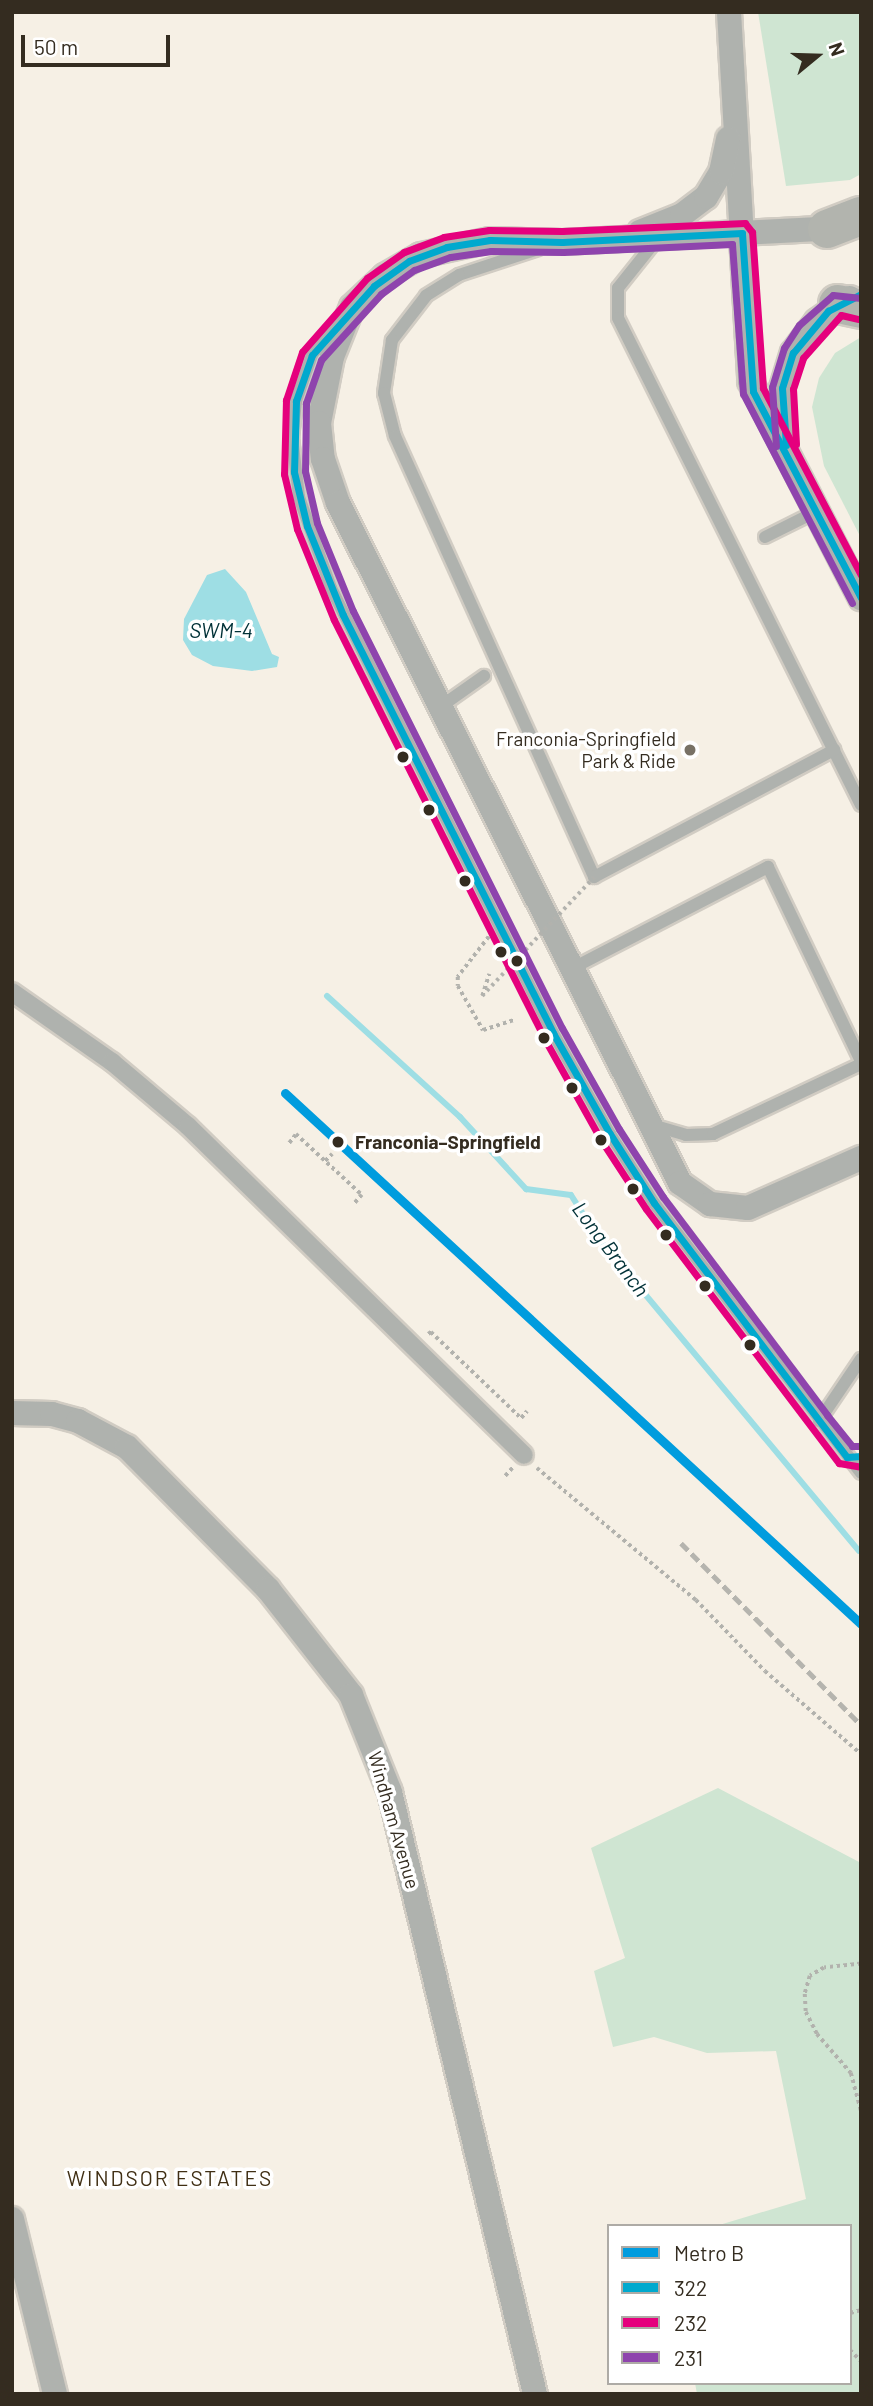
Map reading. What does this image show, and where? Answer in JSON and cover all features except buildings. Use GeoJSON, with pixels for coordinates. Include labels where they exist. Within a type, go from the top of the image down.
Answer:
{"type":"FeatureCollection","features":[{"type":"Feature","properties":{"kind":"street"},"geometry":{"type":"LineString","coordinates":[[729,12],[750,381],[861,597]]}},
{"type":"Feature","properties":{"kind":"street"},"geometry":{"type":"LineString","coordinates":[[618,240],[682,215],[706,197],[724,164],[733,104]]}},
{"type":"Feature","properties":{"kind":"street"},"geometry":{"type":"LineString","coordinates":[[849,223],[742,233],[618,240],[490,240],[433,251],[397,268],[352,307],[332,358],[321,401],[323,459],[338,503],[680,1183],[710,1204],[760,1206],[861,1158]]}},
{"type":"Feature","properties":{"kind":"street"},"geometry":{"type":"LineString","coordinates":[[789,455],[781,412],[785,376],[807,332],[853,302]]}},
{"type":"Feature","properties":{"kind":"street"},"geometry":{"type":"LineString","coordinates":[[12,992],[112,1062],[188,1126],[524,1455]]}},
{"type":"Feature","properties":{"kind":"street"},"geometry":{"type":"LineString","coordinates":[[828,1174],[861,1180]]}},
{"type":"Feature","properties":{"kind":"street","name":"Windham Avenue"},"geometry":{"type":"LineString","coordinates":[[12,1413],[52,1414],[78,1421],[127,1447],[268,1590],[351,1695],[390,1792],[535,2394]]}},
{"type":"Feature","properties":{"kind":"street"},"geometry":{"type":"LineString","coordinates":[[12,2218],[55,2394]]}},
{"type":"Feature","properties":{"kind":"lane"},"geometry":{"type":"LineString","coordinates":[[659,238],[629,271],[616,297],[618,318],[861,805]]}},
{"type":"Feature","properties":{"kind":"lane"},"geometry":{"type":"LineString","coordinates":[[562,242],[459,275],[426,296],[399,327],[388,354],[384,393],[391,427],[594,877],[834,750]]}},
{"type":"Feature","properties":{"kind":"lane"},"geometry":{"type":"LineString","coordinates":[[352,307],[312,355],[293,420],[299,496],[326,578],[553,1033],[598,1114],[654,1203],[861,1473]]}},
{"type":"Feature","properties":{"kind":"lane"},"geometry":{"type":"LineString","coordinates":[[765,537],[817,511]]}},
{"type":"Feature","properties":{"kind":"lane"},"geometry":{"type":"LineString","coordinates":[[440,707],[484,676]]}},
{"type":"Feature","properties":{"kind":"lane"},"geometry":{"type":"LineString","coordinates":[[571,969],[768,867],[861,1063],[730,1128],[697,1136],[648,1124]]}},
{"type":"Feature","properties":{"kind":"lane"},"geometry":{"type":"LineString","coordinates":[[819,1421],[861,1359]]}},
{"type":"Feature","properties":{"kind":"lane"},"geometry":{"type":"LineString","coordinates":[[847,1457],[861,1457]]}},
{"type":"Feature","properties":{"kind":"path"},"geometry":{"type":"LineString","coordinates":[[489,974],[482,996],[594,877]]}},
{"type":"Feature","properties":{"kind":"path"},"geometry":{"type":"LineString","coordinates":[[477,950],[458,977],[477,1023],[483,1030],[513,1020]]}},
{"type":"Feature","properties":{"kind":"path"},"geometry":{"type":"LineString","coordinates":[[289,1143],[296,1134],[362,1195],[355,1203]]}},
{"type":"Feature","properties":{"kind":"path"},"geometry":{"type":"LineString","coordinates":[[325,1161],[332,1154]]}},
{"type":"Feature","properties":{"kind":"path"},"geometry":{"type":"LineString","coordinates":[[413,1347],[431,1332],[521,1418],[527,1411]]}},
{"type":"Feature","properties":{"kind":"path"},"geometry":{"type":"LineString","coordinates":[[524,1455],[687,1592],[765,1671],[861,1754]]}},
{"type":"Feature","properties":{"kind":"path"},"geometry":{"type":"LineString","coordinates":[[861,1964],[824,1968],[810,1976],[806,2012],[817,2034],[851,2073],[861,2111]]}},
{"type":"Feature","properties":{"kind":"green space"},"geometry":{"type":"Polygon","coordinates":[[[758,12],[861,12],[861,174],[850,180],[786,186],[758,12]]]}},
{"type":"Feature","properties":{"kind":"green space"},"geometry":{"type":"Polygon","coordinates":[[[861,337],[861,538],[824,466],[812,407],[819,378],[835,353],[861,337]]]}},
{"type":"Feature","properties":{"kind":"green space"},"geometry":{"type":"Polygon","coordinates":[[[718,1788],[861,1863],[861,2394],[697,2394],[695,2385],[852,2385],[852,2224],[723,2224],[806,2199],[776,2051],[707,2053],[654,2037],[613,2047],[594,1971],[625,1958],[591,1848],[718,1788]]]}},
{"type":"Feature","properties":{"kind":"water","name":"SWM-4"},"geometry":{"type":"Polygon","coordinates":[[[225,569],[246,592],[272,654],[279,657],[277,667],[252,671],[213,666],[192,655],[183,640],[184,619],[207,575],[225,569]]]}},
{"type":"Feature","properties":{"kind":"waterway","name":"Long Branch"},"geometry":{"type":"LineString","coordinates":[[327,996],[460,1117],[526,1189],[571,1195],[599,1239],[859,1551]]}},
{"type":"Feature","properties":{"kind":"railway"},"geometry":{"type":"LineString","coordinates":[[681,1543],[861,1725]]}},
{"type":"Feature","properties":{"kind":"metro line","name":"B"},"geometry":{"type":"LineString","coordinates":[[285,1093],[861,1624]]}},
{"type":"Feature","properties":{"kind":"transit line","name":"232"},"geometry":{"type":"LineString","coordinates":[[861,575],[763,388],[752,232],[745,223],[562,231],[489,230],[444,237],[404,252],[367,278],[302,352],[286,400],[284,474],[297,529],[334,620],[544,1038],[601,1140],[646,1209],[839,1463],[861,1467]]}},
{"type":"Feature","properties":{"kind":"transit line","name":"322"},"geometry":{"type":"LineString","coordinates":[[861,598],[753,391],[742,233],[562,242],[490,240],[447,247],[409,261],[374,286],[312,355],[296,401],[294,472],[307,526],[343,615],[553,1033],[610,1134],[654,1203],[847,1457],[861,1456]]}},
{"type":"Feature","properties":{"kind":"transit line","name":"231"},"geometry":{"type":"LineString","coordinates":[[852,603],[743,394],[732,244],[563,252],[491,251],[450,257],[414,270],[381,294],[321,360],[306,403],[305,471],[317,523],[353,611],[562,1028],[619,1129],[663,1197],[827,1415],[852,1446],[860,1446]]}},
{"type":"Feature","properties":{"kind":"transit line","name":"322"},"geometry":{"type":"LineString","coordinates":[[786,445],[782,388],[793,353],[828,311],[861,294]]}},
{"type":"Feature","properties":{"kind":"transit line","name":"231"},"geometry":{"type":"LineString","coordinates":[[776,446],[772,387],[784,348],[799,325],[833,295],[861,298]]}},
{"type":"Feature","properties":{"kind":"transit line","name":"232"},"geometry":{"type":"LineString","coordinates":[[796,444],[793,389],[803,358],[841,315],[859,319]]}},
{"type":"Feature","properties":{"kind":"place","name":"Franconia-Springfield Park & Ride"},"geometry":{"type":"Point","coordinates":[690,750]}},
{"type":"Feature","properties":{"kind":"place","name":"Franconia–Springfield"},"geometry":{"type":"Point","coordinates":[338,1142]}},
{"type":"Feature","properties":{"kind":"district","name":"WINDSOR ESTATES"},"geometry":{"type":"Point","coordinates":[170,2178]}}]}
